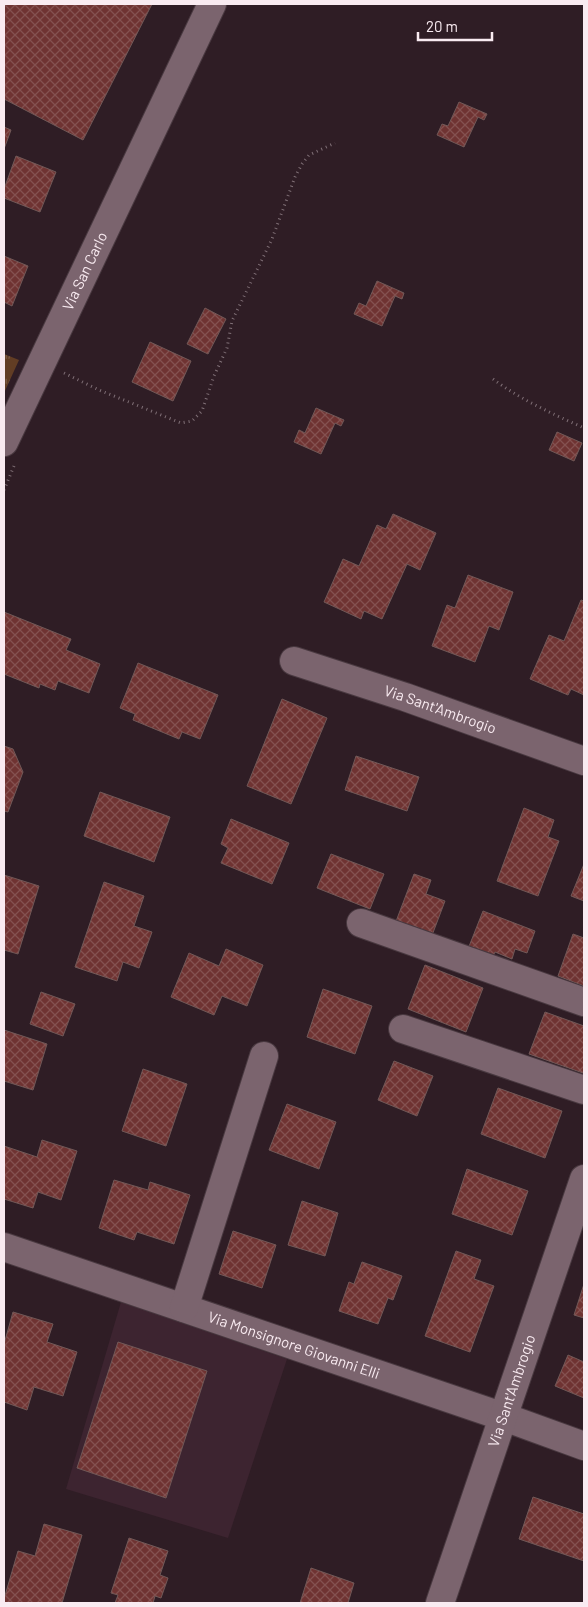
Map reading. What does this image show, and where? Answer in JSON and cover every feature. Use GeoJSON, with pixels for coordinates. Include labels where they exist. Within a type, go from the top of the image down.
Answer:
{"type":"FeatureCollection","features":[{"type":"Feature","properties":{"kind":"street","name":"Via San Carlo"},"geometry":{"type":"LineString","coordinates":[[4,442],[212,4]]}},
{"type":"Feature","properties":{"kind":"street","name":"Via Sant'Ambrogio"},"geometry":{"type":"LineString","coordinates":[[294,661],[405,697],[584,761]]}},
{"type":"Feature","properties":{"kind":"street"},"geometry":{"type":"LineString","coordinates":[[361,923],[584,1002]]}},
{"type":"Feature","properties":{"kind":"street"},"geometry":{"type":"LineString","coordinates":[[403,1029],[584,1090]]}},
{"type":"Feature","properties":{"kind":"street"},"geometry":{"type":"LineString","coordinates":[[184,1308],[264,1056]]}},
{"type":"Feature","properties":{"kind":"street","name":"Via Sant'Ambrogio"},"geometry":{"type":"LineString","coordinates":[[440,1603],[584,1179]]}},
{"type":"Feature","properties":{"kind":"street","name":"Via Monsignore Giovanni Elli"},"geometry":{"type":"LineString","coordinates":[[4,1247],[504,1416],[584,1446]]}},
{"type":"Feature","properties":{"kind":"path"},"geometry":{"type":"LineString","coordinates":[[42,361],[98,390],[152,413],[181,423],[192,421],[202,411],[214,376],[227,348],[232,321],[272,239],[295,177],[309,155],[335,143]]}},
{"type":"Feature","properties":{"kind":"path"},"geometry":{"type":"LineString","coordinates":[[493,380],[534,404],[584,428]]}},
{"type":"Feature","properties":{"kind":"shaded area"},"geometry":{"type":"Polygon","coordinates":[[[121,1302],[287,1359],[228,1538],[66,1489],[121,1302]]]}},
{"type":"Feature","properties":{"kind":"green space"},"geometry":{"type":"Polygon","coordinates":[[[4,354],[19,360],[4,393],[4,354]]]}},
{"type":"Feature","properties":{"kind":"building"},"geometry":{"type":"Polygon","coordinates":[[[4,4],[152,4],[83,140],[4,99],[4,4]]]}},
{"type":"Feature","properties":{"kind":"building"},"geometry":{"type":"Polygon","coordinates":[[[459,102],[487,114],[484,120],[478,117],[464,147],[437,135],[442,124],[448,126],[459,102]]]}},
{"type":"Feature","properties":{"kind":"building"},"geometry":{"type":"Polygon","coordinates":[[[4,127],[11,130],[4,149],[4,127]]]}},
{"type":"Feature","properties":{"kind":"building"},"geometry":{"type":"Polygon","coordinates":[[[16,156],[56,172],[40,212],[4,198],[4,189],[16,156]]]}},
{"type":"Feature","properties":{"kind":"building"},"geometry":{"type":"Polygon","coordinates":[[[4,256],[28,266],[12,306],[4,302],[4,256]]]}},
{"type":"Feature","properties":{"kind":"building"},"geometry":{"type":"Polygon","coordinates":[[[377,281],[404,293],[402,299],[395,296],[382,326],[354,314],[359,303],[366,306],[377,281]]]}},
{"type":"Feature","properties":{"kind":"building"},"geometry":{"type":"Polygon","coordinates":[[[205,308],[226,319],[208,354],[187,344],[205,308]]]}},
{"type":"Feature","properties":{"kind":"building"},"geometry":{"type":"Polygon","coordinates":[[[150,342],[191,361],[173,401],[132,382],[150,342]]]}},
{"type":"Feature","properties":{"kind":"building"},"geometry":{"type":"Polygon","coordinates":[[[316,408],[344,420],[341,426],[335,423],[321,454],[294,442],[299,430],[305,433],[316,408]]]}},
{"type":"Feature","properties":{"kind":"building"},"geometry":{"type":"Polygon","coordinates":[[[557,432],[582,443],[574,461],[549,450],[557,432]]]}},
{"type":"Feature","properties":{"kind":"building"},"geometry":{"type":"Polygon","coordinates":[[[393,514],[436,533],[420,570],[407,564],[382,619],[364,611],[361,619],[324,602],[343,559],[359,566],[377,525],[386,529],[393,514]]]}},
{"type":"Feature","properties":{"kind":"building"},"geometry":{"type":"Polygon","coordinates":[[[468,575],[513,592],[499,630],[489,626],[475,662],[432,646],[447,605],[455,608],[468,575]]]}},
{"type":"Feature","properties":{"kind":"building"},"geometry":{"type":"Polygon","coordinates":[[[581,600],[584,601],[584,695],[571,689],[568,695],[530,679],[549,635],[564,641],[581,600]]]}},
{"type":"Feature","properties":{"kind":"building"},"geometry":{"type":"Polygon","coordinates":[[[4,612],[71,639],[66,650],[100,664],[89,693],[58,681],[55,690],[40,684],[39,688],[4,674],[4,612]]]}},
{"type":"Feature","properties":{"kind":"building"},"geometry":{"type":"Polygon","coordinates":[[[138,663],[218,695],[200,739],[182,732],[179,739],[133,720],[135,714],[120,708],[138,663]]]}},
{"type":"Feature","properties":{"kind":"building"},"geometry":{"type":"Polygon","coordinates":[[[282,699],[327,718],[291,804],[247,786],[282,699]]]}},
{"type":"Feature","properties":{"kind":"building"},"geometry":{"type":"Polygon","coordinates":[[[4,746],[13,749],[23,772],[8,812],[4,811],[4,746]]]}},
{"type":"Feature","properties":{"kind":"building"},"geometry":{"type":"Polygon","coordinates":[[[356,756],[419,777],[407,811],[345,790],[356,756]]]}},
{"type":"Feature","properties":{"kind":"building"},"geometry":{"type":"Polygon","coordinates":[[[100,792],[170,817],[154,862],[84,836],[100,792]]]}},
{"type":"Feature","properties":{"kind":"building"},"geometry":{"type":"Polygon","coordinates":[[[524,808],[554,820],[548,837],[559,841],[538,896],[497,881],[524,808]]]}},
{"type":"Feature","properties":{"kind":"building"},"geometry":{"type":"Polygon","coordinates":[[[231,819],[289,843],[272,884],[221,863],[228,848],[221,844],[231,819]]]}},
{"type":"Feature","properties":{"kind":"building"},"geometry":{"type":"Polygon","coordinates":[[[331,854],[384,874],[370,909],[317,888],[331,854]]]}},
{"type":"Feature","properties":{"kind":"building"},"geometry":{"type":"Polygon","coordinates":[[[584,864],[584,901],[571,896],[584,864]]]}},
{"type":"Feature","properties":{"kind":"building"},"geometry":{"type":"Polygon","coordinates":[[[414,874],[431,880],[426,894],[445,901],[431,938],[395,924],[414,874]]]}},
{"type":"Feature","properties":{"kind":"building"},"geometry":{"type":"Polygon","coordinates":[[[4,875],[39,886],[18,954],[4,950],[4,875]]]}},
{"type":"Feature","properties":{"kind":"building"},"geometry":{"type":"Polygon","coordinates":[[[104,882],[144,896],[134,926],[152,932],[139,968],[123,962],[117,981],[75,967],[104,882]]]}},
{"type":"Feature","properties":{"kind":"building"},"geometry":{"type":"Polygon","coordinates":[[[483,911],[535,931],[527,953],[515,949],[512,959],[495,952],[492,958],[468,949],[483,911]]]}},
{"type":"Feature","properties":{"kind":"building"},"geometry":{"type":"Polygon","coordinates":[[[573,934],[584,938],[584,986],[558,976],[573,934]]]}},
{"type":"Feature","properties":{"kind":"building"},"geometry":{"type":"Polygon","coordinates":[[[226,949],[263,965],[247,1006],[222,996],[214,1015],[171,997],[189,953],[219,966],[226,949]]]}},
{"type":"Feature","properties":{"kind":"building"},"geometry":{"type":"Polygon","coordinates":[[[425,965],[483,988],[466,1032],[408,1009],[425,965]]]}},
{"type":"Feature","properties":{"kind":"building"},"geometry":{"type":"Polygon","coordinates":[[[323,989],[372,1006],[355,1054],[307,1037],[323,989]]]}},
{"type":"Feature","properties":{"kind":"building"},"geometry":{"type":"Polygon","coordinates":[[[41,992],[75,1004],[63,1036],[30,1024],[41,992]]]}},
{"type":"Feature","properties":{"kind":"building"},"geometry":{"type":"Polygon","coordinates":[[[545,1012],[584,1026],[583,1073],[529,1054],[545,1012]]]}},
{"type":"Feature","properties":{"kind":"building"},"geometry":{"type":"Polygon","coordinates":[[[4,1030],[47,1044],[33,1090],[4,1081],[4,1030]]]}},
{"type":"Feature","properties":{"kind":"building"},"geometry":{"type":"Polygon","coordinates":[[[394,1061],[433,1076],[417,1116],[378,1100],[394,1061]]]}},
{"type":"Feature","properties":{"kind":"building"},"geometry":{"type":"Polygon","coordinates":[[[143,1069],[187,1084],[166,1146],[122,1131],[143,1069]]]}},
{"type":"Feature","properties":{"kind":"building"},"geometry":{"type":"Polygon","coordinates":[[[498,1088],[562,1111],[545,1158],[481,1134],[498,1088]]]}},
{"type":"Feature","properties":{"kind":"building"},"geometry":{"type":"Polygon","coordinates":[[[287,1104],[336,1122],[319,1169],[269,1150],[287,1104]]]}},
{"type":"Feature","properties":{"kind":"building"},"geometry":{"type":"Polygon","coordinates":[[[42,1140],[77,1151],[61,1200],[38,1192],[33,1208],[4,1199],[4,1146],[37,1157],[42,1140]]]}},
{"type":"Feature","properties":{"kind":"building"},"geometry":{"type":"Polygon","coordinates":[[[467,1169],[528,1191],[512,1235],[452,1214],[467,1169]]]}},
{"type":"Feature","properties":{"kind":"building"},"geometry":{"type":"Polygon","coordinates":[[[114,1180],[148,1190],[150,1182],[190,1195],[174,1244],[137,1232],[134,1240],[99,1228],[114,1180]]]}},
{"type":"Feature","properties":{"kind":"building"},"geometry":{"type":"Polygon","coordinates":[[[302,1201],[338,1213],[325,1256],[288,1245],[302,1201]]]}},
{"type":"Feature","properties":{"kind":"building"},"geometry":{"type":"Polygon","coordinates":[[[233,1231],[276,1245],[262,1288],[219,1274],[233,1231]]]}},
{"type":"Feature","properties":{"kind":"building"},"geometry":{"type":"Polygon","coordinates":[[[456,1251],[481,1260],[474,1279],[494,1286],[470,1352],[425,1336],[456,1251]]]}},
{"type":"Feature","properties":{"kind":"building"},"geometry":{"type":"Polygon","coordinates":[[[362,1262],[402,1276],[393,1300],[388,1298],[378,1324],[339,1311],[349,1282],[354,1284],[362,1262]]]}},
{"type":"Feature","properties":{"kind":"building"},"geometry":{"type":"Polygon","coordinates":[[[584,1284],[584,1318],[574,1315],[584,1284]]]}},
{"type":"Feature","properties":{"kind":"building"},"geometry":{"type":"Polygon","coordinates":[[[13,1312],[53,1324],[47,1342],[77,1352],[63,1396],[34,1387],[27,1410],[4,1402],[4,1344],[13,1312]]]}},
{"type":"Feature","properties":{"kind":"building"},"geometry":{"type":"Polygon","coordinates":[[[118,1342],[207,1371],[166,1498],[77,1468],[118,1342]]]}},
{"type":"Feature","properties":{"kind":"building"},"geometry":{"type":"Polygon","coordinates":[[[568,1355],[584,1362],[584,1398],[555,1386],[568,1355]]]}},
{"type":"Feature","properties":{"kind":"building"},"geometry":{"type":"Polygon","coordinates":[[[533,1497],[584,1514],[584,1561],[519,1539],[533,1497]]]}},
{"type":"Feature","properties":{"kind":"building"},"geometry":{"type":"Polygon","coordinates":[[[44,1524],[82,1535],[62,1603],[4,1603],[18,1551],[35,1556],[44,1524]]]}},
{"type":"Feature","properties":{"kind":"building"},"geometry":{"type":"Polygon","coordinates":[[[129,1538],[168,1551],[160,1575],[168,1578],[161,1598],[155,1596],[153,1603],[115,1603],[118,1595],[111,1593],[129,1538]]]}},
{"type":"Feature","properties":{"kind":"building"},"geometry":{"type":"Polygon","coordinates":[[[311,1568],[354,1583],[348,1603],[300,1603],[311,1568]]]}}]}
